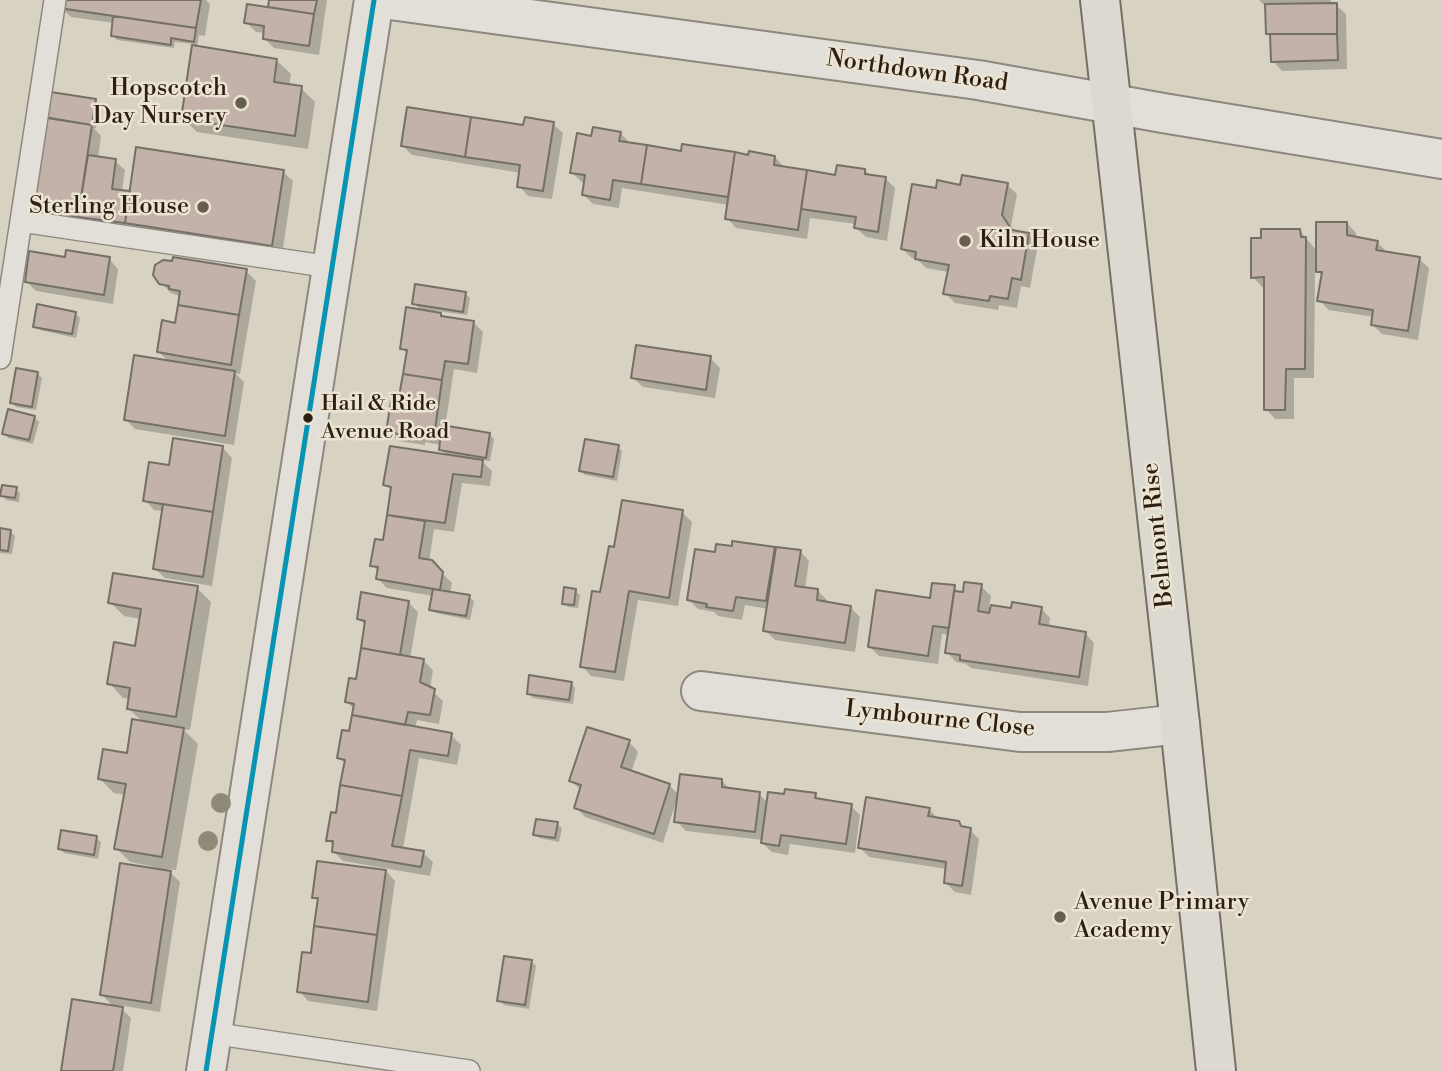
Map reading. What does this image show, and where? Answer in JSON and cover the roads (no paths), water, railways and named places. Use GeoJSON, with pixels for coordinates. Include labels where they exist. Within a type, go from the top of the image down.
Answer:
{"type":"FeatureCollection","features":[{"type":"Feature","properties":{"kind":"highway","name":"Belmont Rise"},"geometry":{"type":"LineString","coordinates":[[1100,0],[1216,1071]]}},
{"type":"Feature","properties":{"kind":"street"},"geometry":{"type":"LineString","coordinates":[[206,1071],[374,0]]}},
{"type":"Feature","properties":{"kind":"street","name":"Northdown Road"},"geometry":{"type":"LineString","coordinates":[[390,0],[978,80],[1112,105],[1442,159]]}},
{"type":"Feature","properties":{"kind":"street","name":"Lymbourne Close"},"geometry":{"type":"LineString","coordinates":[[701,691],[1020,732],[1107,732],[1180,724]]}},
{"type":"Feature","properties":{"kind":"lane"},"geometry":{"type":"LineString","coordinates":[[0,358],[55,0]]}},
{"type":"Feature","properties":{"kind":"lane"},"geometry":{"type":"LineString","coordinates":[[21,221],[331,267]]}},
{"type":"Feature","properties":{"kind":"lane"},"geometry":{"type":"LineString","coordinates":[[211,1033],[469,1071]]}},
{"type":"Feature","properties":{"kind":"place","name":"Hopscotch Day Nursery"},"geometry":{"type":"Point","coordinates":[241,103]}},
{"type":"Feature","properties":{"kind":"place","name":"Sterling House"},"geometry":{"type":"Point","coordinates":[203,207]}},
{"type":"Feature","properties":{"kind":"place","name":"Kiln House"},"geometry":{"type":"Point","coordinates":[965,241]}},
{"type":"Feature","properties":{"kind":"place","name":"Hail & Ride Avenue Road"},"geometry":{"type":"Point","coordinates":[308,418]}},
{"type":"Feature","properties":{"kind":"place","name":"Avenue Primary Academy"},"geometry":{"type":"Point","coordinates":[1060,917]}}]}
